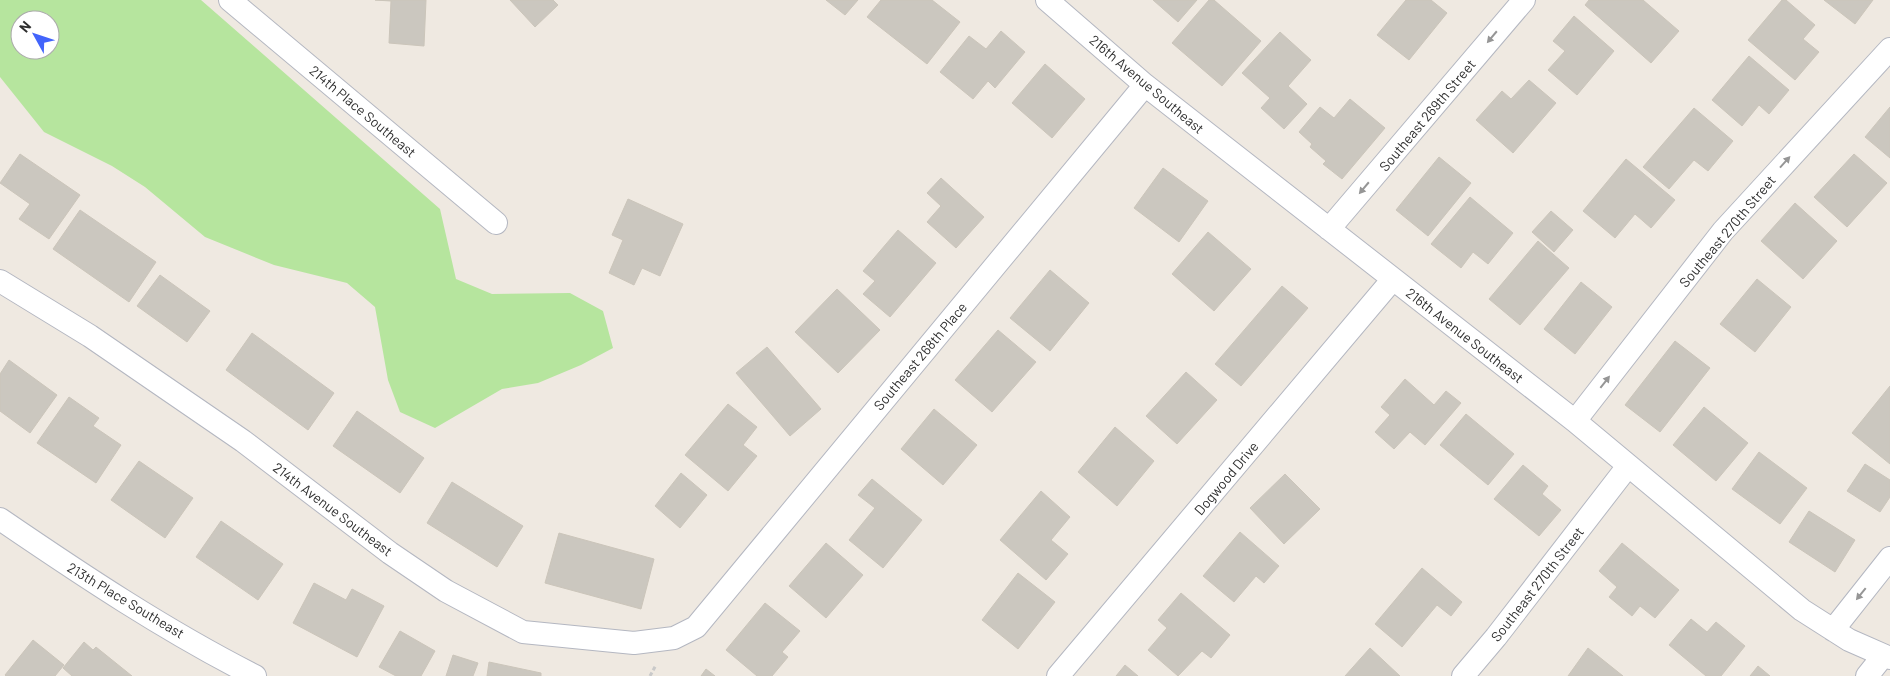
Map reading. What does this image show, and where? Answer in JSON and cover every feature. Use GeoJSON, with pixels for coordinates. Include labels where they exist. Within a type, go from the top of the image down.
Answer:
{"type":"FeatureCollection","features":[{"type":"Feature","properties":{"kind":"street","name":"214th Place Southeast"},"geometry":{"type":"LineString","coordinates":[[230,0],[496,223]]}},
{"type":"Feature","properties":{"kind":"street","name":"Southeast 269th Street"},"geometry":{"type":"LineString","coordinates":[[1330,229],[1524,0]]}},
{"type":"Feature","properties":{"kind":"street","name":"216th Avenue Southeast"},"geometry":{"type":"LineString","coordinates":[[1060,4],[1144,85],[1575,421],[1802,610],[1833,630],[1887,657]]}},
{"type":"Feature","properties":{"kind":"street","name":"Southeast 270th Street"},"geometry":{"type":"LineString","coordinates":[[1575,421],[1723,231],[1890,49]]}},
{"type":"Feature","properties":{"kind":"street","name":"Southeast 268th Place"},"geometry":{"type":"LineString","coordinates":[[696,627],[1144,85]]}},
{"type":"Feature","properties":{"kind":"street","name":"Dogwood Drive"},"geometry":{"type":"LineString","coordinates":[[1058,676],[1393,279]]}},
{"type":"Feature","properties":{"kind":"street","name":"214th Avenue Southeast"},"geometry":{"type":"LineString","coordinates":[[0,281],[90,336],[243,441],[390,553],[446,591],[523,632],[634,643],[674,638],[696,627]]}},
{"type":"Feature","properties":{"kind":"street","name":"Southeast 270th Street"},"geometry":{"type":"LineString","coordinates":[[1463,676],[1496,637],[1628,466]]}},
{"type":"Feature","properties":{"kind":"street","name":"213th Place Southeast"},"geometry":{"type":"LineString","coordinates":[[0,519],[75,570],[240,673]]}},
{"type":"Feature","properties":{"kind":"street"},"geometry":{"type":"LineString","coordinates":[[1833,630],[1890,558]]}},
{"type":"Feature","properties":{"kind":"street"},"geometry":{"type":"LineString","coordinates":[[1866,676],[1887,657]]}},
{"type":"Feature","properties":{"kind":"green space"},"geometry":{"type":"Polygon","coordinates":[[[0,0],[201,0],[440,209],[456,279],[492,294],[570,293],[603,311],[613,348],[581,365],[538,383],[502,389],[435,428],[400,412],[388,380],[375,307],[347,283],[274,265],[205,237],[145,187],[112,166],[44,132],[0,77],[0,0]]]}},
{"type":"Feature","properties":{"kind":"building"},"geometry":{"type":"Polygon","coordinates":[[[375,0],[426,0],[424,46],[389,43],[391,1],[375,0]]]}},
{"type":"Feature","properties":{"kind":"building"},"geometry":{"type":"Polygon","coordinates":[[[510,0],[553,0],[558,5],[535,27],[510,0]]]}},
{"type":"Feature","properties":{"kind":"building"},"geometry":{"type":"Polygon","coordinates":[[[826,0],[858,0],[845,15],[826,0]]]}},
{"type":"Feature","properties":{"kind":"building"},"geometry":{"type":"Polygon","coordinates":[[[881,0],[932,0],[960,22],[927,64],[867,17],[881,0]]]}},
{"type":"Feature","properties":{"kind":"building"},"geometry":{"type":"Polygon","coordinates":[[[1153,0],[1197,0],[1178,22],[1153,0]]]}},
{"type":"Feature","properties":{"kind":"building"},"geometry":{"type":"Polygon","coordinates":[[[1209,0],[1214,0],[1261,41],[1222,86],[1172,43],[1209,0]]]}},
{"type":"Feature","properties":{"kind":"building"},"geometry":{"type":"Polygon","coordinates":[[[1406,0],[1431,0],[1447,13],[1409,60],[1377,35],[1406,0]]]}},
{"type":"Feature","properties":{"kind":"building"},"geometry":{"type":"Polygon","coordinates":[[[1589,0],[1643,0],[1679,31],[1651,63],[1585,5],[1589,0]]]}},
{"type":"Feature","properties":{"kind":"building"},"geometry":{"type":"Polygon","coordinates":[[[1782,0],[1786,0],[1815,25],[1803,39],[1819,52],[1795,80],[1748,40],[1782,0]]]}},
{"type":"Feature","properties":{"kind":"building"},"geometry":{"type":"Polygon","coordinates":[[[1824,0],[1873,0],[1855,24],[1824,0]]]}},
{"type":"Feature","properties":{"kind":"building"},"geometry":{"type":"Polygon","coordinates":[[[1574,16],[1614,51],[1577,95],[1548,70],[1565,51],[1553,41],[1574,16]]]}},
{"type":"Feature","properties":{"kind":"building"},"geometry":{"type":"Polygon","coordinates":[[[1001,31],[1025,52],[995,88],[988,81],[973,99],[940,72],[969,36],[986,49],[1001,31]]]}},
{"type":"Feature","properties":{"kind":"building"},"geometry":{"type":"Polygon","coordinates":[[[1280,32],[1311,60],[1288,86],[1307,104],[1284,129],[1261,108],[1270,98],[1242,73],[1280,32]]]}},
{"type":"Feature","properties":{"kind":"building"},"geometry":{"type":"Polygon","coordinates":[[[1749,56],[1789,90],[1769,114],[1759,105],[1742,126],[1712,100],[1749,56]]]}},
{"type":"Feature","properties":{"kind":"building"},"geometry":{"type":"Polygon","coordinates":[[[1045,64],[1085,99],[1052,138],[1012,103],[1045,64]]]}},
{"type":"Feature","properties":{"kind":"building"},"geometry":{"type":"Polygon","coordinates":[[[1529,80],[1556,103],[1513,153],[1476,120],[1502,91],[1511,99],[1529,80]]]}},
{"type":"Feature","properties":{"kind":"building"},"geometry":{"type":"Polygon","coordinates":[[[1350,99],[1385,128],[1342,179],[1323,164],[1326,161],[1310,147],[1312,144],[1299,132],[1320,107],[1334,118],[1350,99]]]}},
{"type":"Feature","properties":{"kind":"building"},"geometry":{"type":"Polygon","coordinates":[[[1890,107],[1890,158],[1865,137],[1890,107]]]}},
{"type":"Feature","properties":{"kind":"building"},"geometry":{"type":"Polygon","coordinates":[[[1694,108],[1733,141],[1708,171],[1694,160],[1669,189],[1643,167],[1694,108]]]}},
{"type":"Feature","properties":{"kind":"building"},"geometry":{"type":"Polygon","coordinates":[[[20,154],[80,195],[49,239],[19,219],[30,204],[0,183],[20,154]]]}},
{"type":"Feature","properties":{"kind":"building"},"geometry":{"type":"Polygon","coordinates":[[[1854,154],[1887,183],[1847,227],[1814,197],[1854,154]]]}},
{"type":"Feature","properties":{"kind":"building"},"geometry":{"type":"Polygon","coordinates":[[[1439,157],[1471,183],[1428,236],[1396,210],[1439,157]]]}},
{"type":"Feature","properties":{"kind":"building"},"geometry":{"type":"Polygon","coordinates":[[[1626,159],[1675,200],[1651,228],[1635,214],[1615,238],[1583,211],[1626,159]]]}},
{"type":"Feature","properties":{"kind":"building"},"geometry":{"type":"Polygon","coordinates":[[[1163,168],[1208,201],[1179,242],[1134,208],[1163,168]]]}},
{"type":"Feature","properties":{"kind":"building"},"geometry":{"type":"Polygon","coordinates":[[[941,178],[984,217],[956,248],[927,222],[941,206],[927,193],[941,178]]]}},
{"type":"Feature","properties":{"kind":"building"},"geometry":{"type":"Polygon","coordinates":[[[1470,197],[1513,233],[1488,264],[1473,252],[1461,268],[1431,244],[1470,197]]]}},
{"type":"Feature","properties":{"kind":"building"},"geometry":{"type":"Polygon","coordinates":[[[628,199],[683,224],[660,276],[642,268],[634,285],[609,273],[623,240],[612,235],[628,199]]]}},
{"type":"Feature","properties":{"kind":"building"},"geometry":{"type":"Polygon","coordinates":[[[1795,203],[1837,241],[1803,279],[1761,241],[1795,203]]]}},
{"type":"Feature","properties":{"kind":"building"},"geometry":{"type":"Polygon","coordinates":[[[80,210],[156,262],[129,302],[53,249],[80,210]]]}},
{"type":"Feature","properties":{"kind":"building"},"geometry":{"type":"Polygon","coordinates":[[[1551,211],[1573,230],[1554,252],[1532,232],[1551,211]]]}},
{"type":"Feature","properties":{"kind":"building"},"geometry":{"type":"Polygon","coordinates":[[[898,230],[936,263],[890,317],[863,294],[875,281],[863,271],[898,230]]]}},
{"type":"Feature","properties":{"kind":"building"},"geometry":{"type":"Polygon","coordinates":[[[1208,232],[1251,269],[1214,311],[1172,274],[1208,232]]]}},
{"type":"Feature","properties":{"kind":"building"},"geometry":{"type":"Polygon","coordinates":[[[1538,241],[1569,268],[1520,325],[1489,299],[1538,241]]]}},
{"type":"Feature","properties":{"kind":"building"},"geometry":{"type":"Polygon","coordinates":[[[1050,270],[1089,303],[1050,351],[1010,318],[1050,270]]]}},
{"type":"Feature","properties":{"kind":"building"},"geometry":{"type":"Polygon","coordinates":[[[160,275],[210,311],[187,342],[137,306],[160,275]]]}},
{"type":"Feature","properties":{"kind":"building"},"geometry":{"type":"Polygon","coordinates":[[[1757,279],[1791,307],[1755,352],[1720,324],[1757,279]]]}},
{"type":"Feature","properties":{"kind":"building"},"geometry":{"type":"Polygon","coordinates":[[[1581,282],[1612,307],[1575,354],[1544,329],[1581,282]]]}},
{"type":"Feature","properties":{"kind":"building"},"geometry":{"type":"Polygon","coordinates":[[[1282,286],[1308,308],[1241,386],[1215,364],[1282,286]]]}},
{"type":"Feature","properties":{"kind":"building"},"geometry":{"type":"Polygon","coordinates":[[[837,289],[880,330],[838,373],[795,332],[837,289]]]}},
{"type":"Feature","properties":{"kind":"building"},"geometry":{"type":"Polygon","coordinates":[[[998,330],[1036,362],[992,412],[955,380],[998,330]]]}},
{"type":"Feature","properties":{"kind":"building"},"geometry":{"type":"Polygon","coordinates":[[[252,333],[334,393],[308,430],[226,370],[252,333]]]}},
{"type":"Feature","properties":{"kind":"building"},"geometry":{"type":"Polygon","coordinates":[[[1675,341],[1710,368],[1660,432],[1625,405],[1675,341]]]}},
{"type":"Feature","properties":{"kind":"building"},"geometry":{"type":"Polygon","coordinates":[[[767,347],[821,409],[790,436],[736,373],[767,347]]]}},
{"type":"Feature","properties":{"kind":"building"},"geometry":{"type":"Polygon","coordinates":[[[9,360],[57,395],[30,433],[0,411],[0,374],[9,360]]]}},
{"type":"Feature","properties":{"kind":"building"},"geometry":{"type":"Polygon","coordinates":[[[1186,372],[1217,400],[1177,444],[1146,416],[1186,372]]]}},
{"type":"Feature","properties":{"kind":"building"},"geometry":{"type":"Polygon","coordinates":[[[1405,379],[1434,405],[1446,391],[1461,403],[1425,445],[1410,432],[1394,449],[1375,432],[1390,415],[1381,407],[1405,379]]]}},
{"type":"Feature","properties":{"kind":"building"},"geometry":{"type":"Polygon","coordinates":[[[1890,386],[1890,464],[1852,433],[1890,386]]]}},
{"type":"Feature","properties":{"kind":"building"},"geometry":{"type":"Polygon","coordinates":[[[69,397],[99,418],[93,426],[121,445],[96,483],[37,443],[69,397]]]}},
{"type":"Feature","properties":{"kind":"building"},"geometry":{"type":"Polygon","coordinates":[[[728,404],[757,427],[743,445],[757,456],[728,491],[685,455],[728,404]]]}},
{"type":"Feature","properties":{"kind":"building"},"geometry":{"type":"Polygon","coordinates":[[[1704,407],[1748,443],[1716,481],[1673,445],[1704,407]]]}},
{"type":"Feature","properties":{"kind":"building"},"geometry":{"type":"Polygon","coordinates":[[[934,409],[977,445],[943,485],[901,449],[934,409]]]}},
{"type":"Feature","properties":{"kind":"building"},"geometry":{"type":"Polygon","coordinates":[[[357,411],[424,458],[400,493],[333,446],[357,411]]]}},
{"type":"Feature","properties":{"kind":"building"},"geometry":{"type":"Polygon","coordinates":[[[1466,414],[1514,454],[1488,485],[1440,445],[1466,414]]]}},
{"type":"Feature","properties":{"kind":"building"},"geometry":{"type":"Polygon","coordinates":[[[1115,427],[1154,461],[1117,506],[1078,472],[1115,427]]]}},
{"type":"Feature","properties":{"kind":"building"},"geometry":{"type":"Polygon","coordinates":[[[1759,452],[1807,488],[1780,524],[1732,489],[1759,452]]]}},
{"type":"Feature","properties":{"kind":"building"},"geometry":{"type":"Polygon","coordinates":[[[139,461],[193,498],[165,538],[111,500],[139,461]]]}},
{"type":"Feature","properties":{"kind":"building"},"geometry":{"type":"Polygon","coordinates":[[[1865,464],[1890,480],[1890,497],[1880,512],[1847,491],[1865,464]]]}},
{"type":"Feature","properties":{"kind":"building"},"geometry":{"type":"Polygon","coordinates":[[[1523,465],[1548,486],[1542,494],[1561,510],[1539,536],[1494,499],[1523,465]]]}},
{"type":"Feature","properties":{"kind":"building"},"geometry":{"type":"Polygon","coordinates":[[[681,473],[707,495],[680,528],[655,506],[681,473]]]}},
{"type":"Feature","properties":{"kind":"building"},"geometry":{"type":"Polygon","coordinates":[[[1285,474],[1320,509],[1284,544],[1250,508],[1285,474]]]}},
{"type":"Feature","properties":{"kind":"building"},"geometry":{"type":"Polygon","coordinates":[[[872,479],[922,520],[883,568],[849,540],[875,508],[858,495],[872,479]]]}},
{"type":"Feature","properties":{"kind":"building"},"geometry":{"type":"Polygon","coordinates":[[[452,482],[523,526],[497,567],[427,523],[452,482]]]}},
{"type":"Feature","properties":{"kind":"building"},"geometry":{"type":"Polygon","coordinates":[[[1041,491],[1070,517],[1051,540],[1068,554],[1046,580],[1000,540],[1041,491]]]}},
{"type":"Feature","properties":{"kind":"building"},"geometry":{"type":"Polygon","coordinates":[[[1809,511],[1855,540],[1835,572],[1789,542],[1809,511]]]}},
{"type":"Feature","properties":{"kind":"building"},"geometry":{"type":"Polygon","coordinates":[[[221,521],[283,564],[258,600],[196,557],[221,521]]]}},
{"type":"Feature","properties":{"kind":"building"},"geometry":{"type":"Polygon","coordinates":[[[1240,532],[1279,566],[1264,583],[1256,576],[1234,602],[1203,576],[1240,532]]]}},
{"type":"Feature","properties":{"kind":"building"},"geometry":{"type":"Polygon","coordinates":[[[559,533],[654,559],[641,609],[545,583],[559,533]]]}},
{"type":"Feature","properties":{"kind":"building"},"geometry":{"type":"Polygon","coordinates":[[[826,543],[863,575],[826,618],[789,586],[826,543]]]}},
{"type":"Feature","properties":{"kind":"building"},"geometry":{"type":"Polygon","coordinates":[[[1622,543],[1679,590],[1655,618],[1640,606],[1632,616],[1609,597],[1617,587],[1599,571],[1622,543]]]}},
{"type":"Feature","properties":{"kind":"building"},"geometry":{"type":"Polygon","coordinates":[[[1422,568],[1462,602],[1451,616],[1437,605],[1402,647],[1375,624],[1422,568]]]}},
{"type":"Feature","properties":{"kind":"building"},"geometry":{"type":"Polygon","coordinates":[[[1018,573],[1055,602],[1018,649],[982,620],[1018,573]]]}},
{"type":"Feature","properties":{"kind":"building"},"geometry":{"type":"Polygon","coordinates":[[[314,583],[346,600],[352,589],[384,606],[357,657],[293,623],[314,583]]]}},
{"type":"Feature","properties":{"kind":"building"},"geometry":{"type":"Polygon","coordinates":[[[1181,593],[1230,635],[1211,658],[1202,651],[1178,676],[1148,650],[1167,628],[1158,620],[1181,593]]]}},
{"type":"Feature","properties":{"kind":"building"},"geometry":{"type":"Polygon","coordinates":[[[765,603],[800,631],[782,652],[788,657],[772,676],[757,676],[726,650],[765,603]]]}},
{"type":"Feature","properties":{"kind":"building"},"geometry":{"type":"Polygon","coordinates":[[[1691,619],[1707,632],[1716,622],[1745,646],[1721,676],[1706,676],[1669,645],[1691,619]]]}},
{"type":"Feature","properties":{"kind":"building"},"geometry":{"type":"Polygon","coordinates":[[[400,631],[435,651],[421,676],[396,676],[379,667],[400,631]]]}},
{"type":"Feature","properties":{"kind":"building"},"geometry":{"type":"Polygon","coordinates":[[[33,640],[64,665],[55,676],[6,676],[5,675],[33,640]]]}},
{"type":"Feature","properties":{"kind":"building"},"geometry":{"type":"Polygon","coordinates":[[[84,642],[93,650],[96,647],[132,676],[72,676],[63,668],[84,642]]]}},
{"type":"Feature","properties":{"kind":"building"},"geometry":{"type":"Polygon","coordinates":[[[1370,648],[1400,676],[1345,676],[1370,648]]]}},
{"type":"Feature","properties":{"kind":"building"},"geometry":{"type":"Polygon","coordinates":[[[1588,648],[1623,676],[1568,676],[1588,648]]]}},
{"type":"Feature","properties":{"kind":"building"},"geometry":{"type":"Polygon","coordinates":[[[453,655],[478,663],[473,676],[446,676],[453,655]]]}},
{"type":"Feature","properties":{"kind":"building"},"geometry":{"type":"Polygon","coordinates":[[[489,662],[541,673],[541,676],[487,676],[489,662]]]}},
{"type":"Feature","properties":{"kind":"building"},"geometry":{"type":"Polygon","coordinates":[[[1125,665],[1138,676],[1116,676],[1125,665]]]}},
{"type":"Feature","properties":{"kind":"building"},"geometry":{"type":"Polygon","coordinates":[[[1758,666],[1770,676],[1750,676],[1758,666]]]}},
{"type":"Feature","properties":{"kind":"building"},"geometry":{"type":"Polygon","coordinates":[[[706,669],[715,676],[701,676],[706,669]]]}}]}
